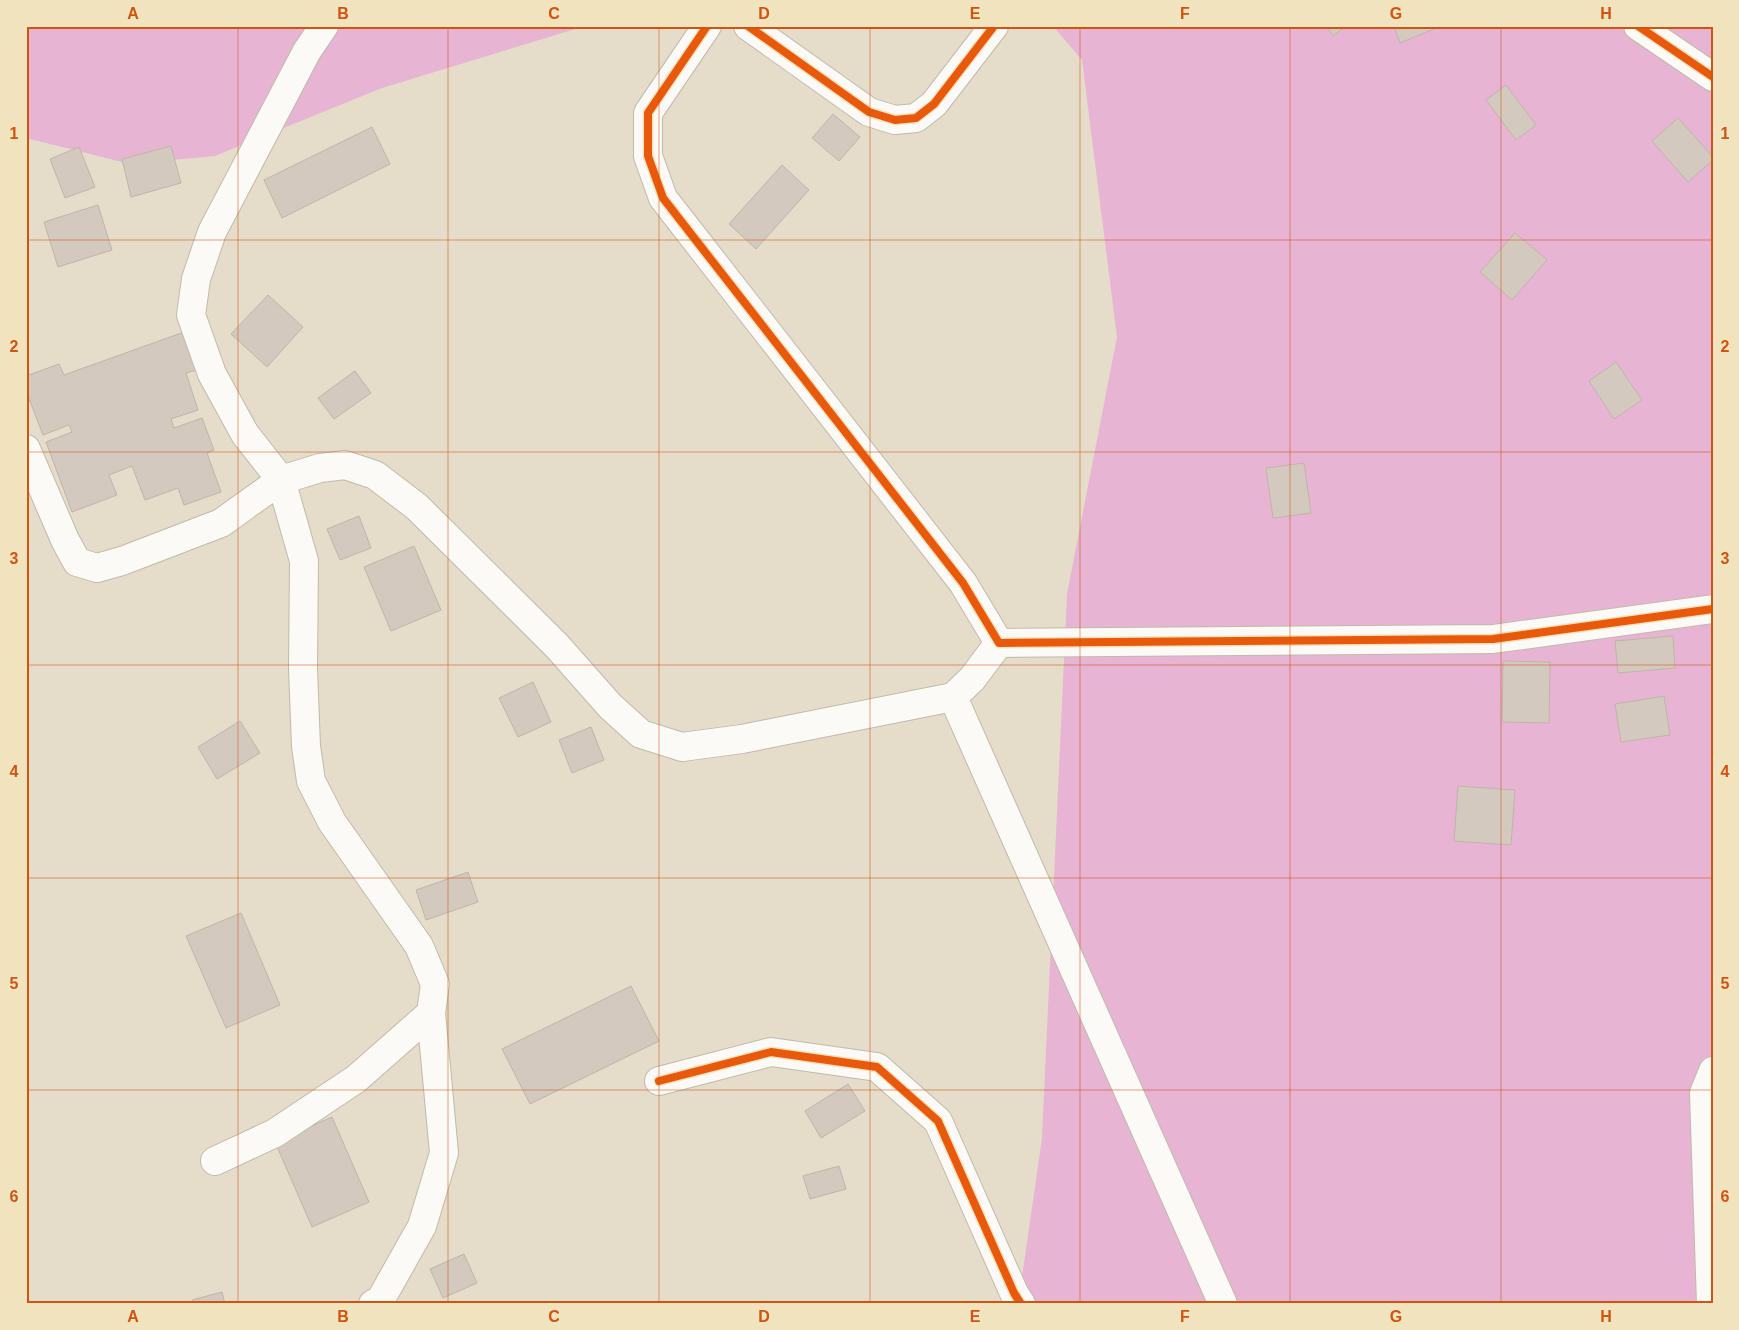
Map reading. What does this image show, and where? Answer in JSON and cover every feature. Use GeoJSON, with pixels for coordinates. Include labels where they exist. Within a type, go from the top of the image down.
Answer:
{"type":"FeatureCollection","features":[{"type":"Feature","properties":{"kind":"street"},"geometry":{"type":"LineString","coordinates":[[324,26],[307,51],[212,232],[196,279],[191,315],[212,374],[245,434],[281,480],[304,561],[303,669],[306,746],[311,781],[332,822],[419,946],[435,984],[431,1012],[444,1153],[422,1226],[381,1298],[373,1304]]}},
{"type":"Feature","properties":{"kind":"street"},"geometry":{"type":"LineString","coordinates":[[707,26],[648,113],[648,156],[663,198],[963,583],[999,642]]}},
{"type":"Feature","properties":{"kind":"street"},"geometry":{"type":"LineString","coordinates":[[748,26],[869,112],[895,120],[916,118],[934,104],[994,26]]}},
{"type":"Feature","properties":{"kind":"street"},"geometry":{"type":"LineString","coordinates":[[1638,26],[1713,77]]}},
{"type":"Feature","properties":{"kind":"street"},"geometry":{"type":"LineString","coordinates":[[26,449],[65,540],[73,554],[78,562],[97,568],[122,561],[221,523],[281,480],[320,468],[344,465],[375,475],[417,507],[558,646],[610,706],[641,734],[682,747],[742,739],[953,697],[972,679],[999,642]]}},
{"type":"Feature","properties":{"kind":"street"},"geometry":{"type":"LineString","coordinates":[[999,642],[1493,639],[1713,609]]}},
{"type":"Feature","properties":{"kind":"street"},"geometry":{"type":"LineString","coordinates":[[953,697],[1223,1304]]}},
{"type":"Feature","properties":{"kind":"street"},"geometry":{"type":"LineString","coordinates":[[215,1161],[275,1133],[356,1080],[431,1012]]}},
{"type":"Feature","properties":{"kind":"street"},"geometry":{"type":"LineString","coordinates":[[660,1081],[771,1052],[877,1068],[938,1121],[1014,1293],[1021,1304]]}},
{"type":"Feature","properties":{"kind":"street"},"geometry":{"type":"LineString","coordinates":[[1711,1304],[1704,1093],[1713,1071]]}},
{"type":"Feature","properties":{"kind":"shaded area"},"geometry":{"type":"Polygon","coordinates":[[[26,26],[585,26],[382,88],[215,156],[130,164],[26,138],[26,26]]]}},
{"type":"Feature","properties":{"kind":"shaded area"},"geometry":{"type":"Polygon","coordinates":[[[1053,26],[1713,26],[1713,1304],[1021,1304],[1019,1298],[1042,1138],[1067,594],[1117,337],[1082,60],[1053,26]]]}},
{"type":"Feature","properties":{"kind":"building"},"geometry":{"type":"Polygon","coordinates":[[[1326,26],[1346,26],[1333,36],[1326,26]]]}},
{"type":"Feature","properties":{"kind":"building"},"geometry":{"type":"Polygon","coordinates":[[[1394,26],[1433,26],[1434,29],[1400,43],[1394,26]]]}},
{"type":"Feature","properties":{"kind":"building"},"geometry":{"type":"Polygon","coordinates":[[[1506,85],[1536,125],[1516,140],[1486,100],[1506,85]]]}},
{"type":"Feature","properties":{"kind":"building"},"geometry":{"type":"Polygon","coordinates":[[[833,114],[860,137],[839,161],[812,138],[833,114]]]}},
{"type":"Feature","properties":{"kind":"building"},"geometry":{"type":"Polygon","coordinates":[[[1678,118],[1713,157],[1713,160],[1688,182],[1652,141],[1678,118]]]}},
{"type":"Feature","properties":{"kind":"building"},"geometry":{"type":"Polygon","coordinates":[[[372,127],[390,164],[282,218],[264,180],[372,127]]]}},
{"type":"Feature","properties":{"kind":"building"},"geometry":{"type":"Polygon","coordinates":[[[171,146],[181,183],[131,197],[122,159],[171,146]]]}},
{"type":"Feature","properties":{"kind":"building"},"geometry":{"type":"Polygon","coordinates":[[[79,147],[95,187],[65,198],[50,159],[79,147]]]}},
{"type":"Feature","properties":{"kind":"building"},"geometry":{"type":"Polygon","coordinates":[[[782,165],[809,190],[756,249],[729,224],[782,165]]]}},
{"type":"Feature","properties":{"kind":"building"},"geometry":{"type":"Polygon","coordinates":[[[98,205],[112,250],[58,267],[44,222],[98,205]]]}},
{"type":"Feature","properties":{"kind":"building"},"geometry":{"type":"Polygon","coordinates":[[[1515,233],[1547,260],[1512,300],[1480,272],[1515,233]]]}},
{"type":"Feature","properties":{"kind":"building"},"geometry":{"type":"Polygon","coordinates":[[[268,295],[303,327],[267,367],[231,334],[268,295]]]}},
{"type":"Feature","properties":{"kind":"building"},"geometry":{"type":"Polygon","coordinates":[[[184,332],[197,370],[186,373],[198,410],[171,419],[174,428],[202,418],[214,450],[207,453],[221,492],[184,505],[178,488],[145,500],[132,466],[109,475],[117,495],[72,512],[46,442],[72,432],[69,425],[43,435],[26,391],[26,376],[59,364],[64,375],[184,332]]]}},
{"type":"Feature","properties":{"kind":"building"},"geometry":{"type":"Polygon","coordinates":[[[1616,362],[1642,400],[1614,419],[1589,381],[1616,362]]]}},
{"type":"Feature","properties":{"kind":"building"},"geometry":{"type":"Polygon","coordinates":[[[355,371],[371,393],[334,419],[318,398],[355,371]]]}},
{"type":"Feature","properties":{"kind":"building"},"geometry":{"type":"Polygon","coordinates":[[[1304,463],[1311,513],[1273,518],[1266,468],[1304,463]]]}},
{"type":"Feature","properties":{"kind":"building"},"geometry":{"type":"Polygon","coordinates":[[[359,516],[371,548],[340,560],[327,529],[359,516]]]}},
{"type":"Feature","properties":{"kind":"building"},"geometry":{"type":"Polygon","coordinates":[[[414,546],[441,610],[391,631],[364,567],[414,546]]]}},
{"type":"Feature","properties":{"kind":"building"},"geometry":{"type":"Polygon","coordinates":[[[1673,636],[1675,668],[1618,673],[1615,641],[1673,636]]]}},
{"type":"Feature","properties":{"kind":"building"},"geometry":{"type":"Polygon","coordinates":[[[1503,661],[1550,662],[1549,723],[1502,722],[1503,661]]]}},
{"type":"Feature","properties":{"kind":"building"},"geometry":{"type":"Polygon","coordinates":[[[533,682],[551,722],[518,737],[499,698],[533,682]]]}},
{"type":"Feature","properties":{"kind":"building"},"geometry":{"type":"Polygon","coordinates":[[[1664,696],[1670,735],[1621,742],[1615,704],[1664,696]]]}},
{"type":"Feature","properties":{"kind":"building"},"geometry":{"type":"Polygon","coordinates":[[[240,721],[260,753],[217,779],[198,747],[240,721]]]}},
{"type":"Feature","properties":{"kind":"building"},"geometry":{"type":"Polygon","coordinates":[[[591,727],[604,760],[572,773],[559,740],[591,727]]]}},
{"type":"Feature","properties":{"kind":"building"},"geometry":{"type":"Polygon","coordinates":[[[1458,786],[1515,790],[1511,845],[1454,841],[1458,786]]]}},
{"type":"Feature","properties":{"kind":"building"},"geometry":{"type":"Polygon","coordinates":[[[468,872],[478,902],[426,920],[416,890],[468,872]]]}},
{"type":"Feature","properties":{"kind":"building"},"geometry":{"type":"Polygon","coordinates":[[[241,913],[280,1005],[226,1028],[186,936],[241,913]]]}},
{"type":"Feature","properties":{"kind":"building"},"geometry":{"type":"Polygon","coordinates":[[[631,986],[659,1041],[530,1104],[502,1049],[631,986]]]}},
{"type":"Feature","properties":{"kind":"building"},"geometry":{"type":"Polygon","coordinates":[[[848,1084],[865,1111],[821,1138],[805,1111],[848,1084]]]}},
{"type":"Feature","properties":{"kind":"building"},"geometry":{"type":"Polygon","coordinates":[[[332,1117],[369,1202],[312,1227],[275,1142],[332,1117]]]}},
{"type":"Feature","properties":{"kind":"building"},"geometry":{"type":"Polygon","coordinates":[[[839,1166],[846,1189],[810,1199],[803,1176],[839,1166]]]}},
{"type":"Feature","properties":{"kind":"building"},"geometry":{"type":"Polygon","coordinates":[[[464,1254],[477,1283],[443,1298],[430,1269],[464,1254]]]}},
{"type":"Feature","properties":{"kind":"building"},"geometry":{"type":"Polygon","coordinates":[[[222,1292],[225,1304],[193,1304],[192,1300],[222,1292]]]}},
{"type":"Feature","properties":{"kind":"cycle path"},"geometry":{"type":"LineString","coordinates":[[707,26],[648,113],[648,156],[663,198],[963,583],[999,643],[1493,639],[1713,609]]}},
{"type":"Feature","properties":{"kind":"cycle path"},"geometry":{"type":"LineString","coordinates":[[748,26],[869,112],[895,120],[916,118],[934,104],[994,26]]}},
{"type":"Feature","properties":{"kind":"cycle path"},"geometry":{"type":"LineString","coordinates":[[1638,26],[1713,77]]}},
{"type":"Feature","properties":{"kind":"cycle path"},"geometry":{"type":"LineString","coordinates":[[659,1081],[771,1052],[877,1067],[938,1121],[1014,1293],[1021,1304]]}}]}
